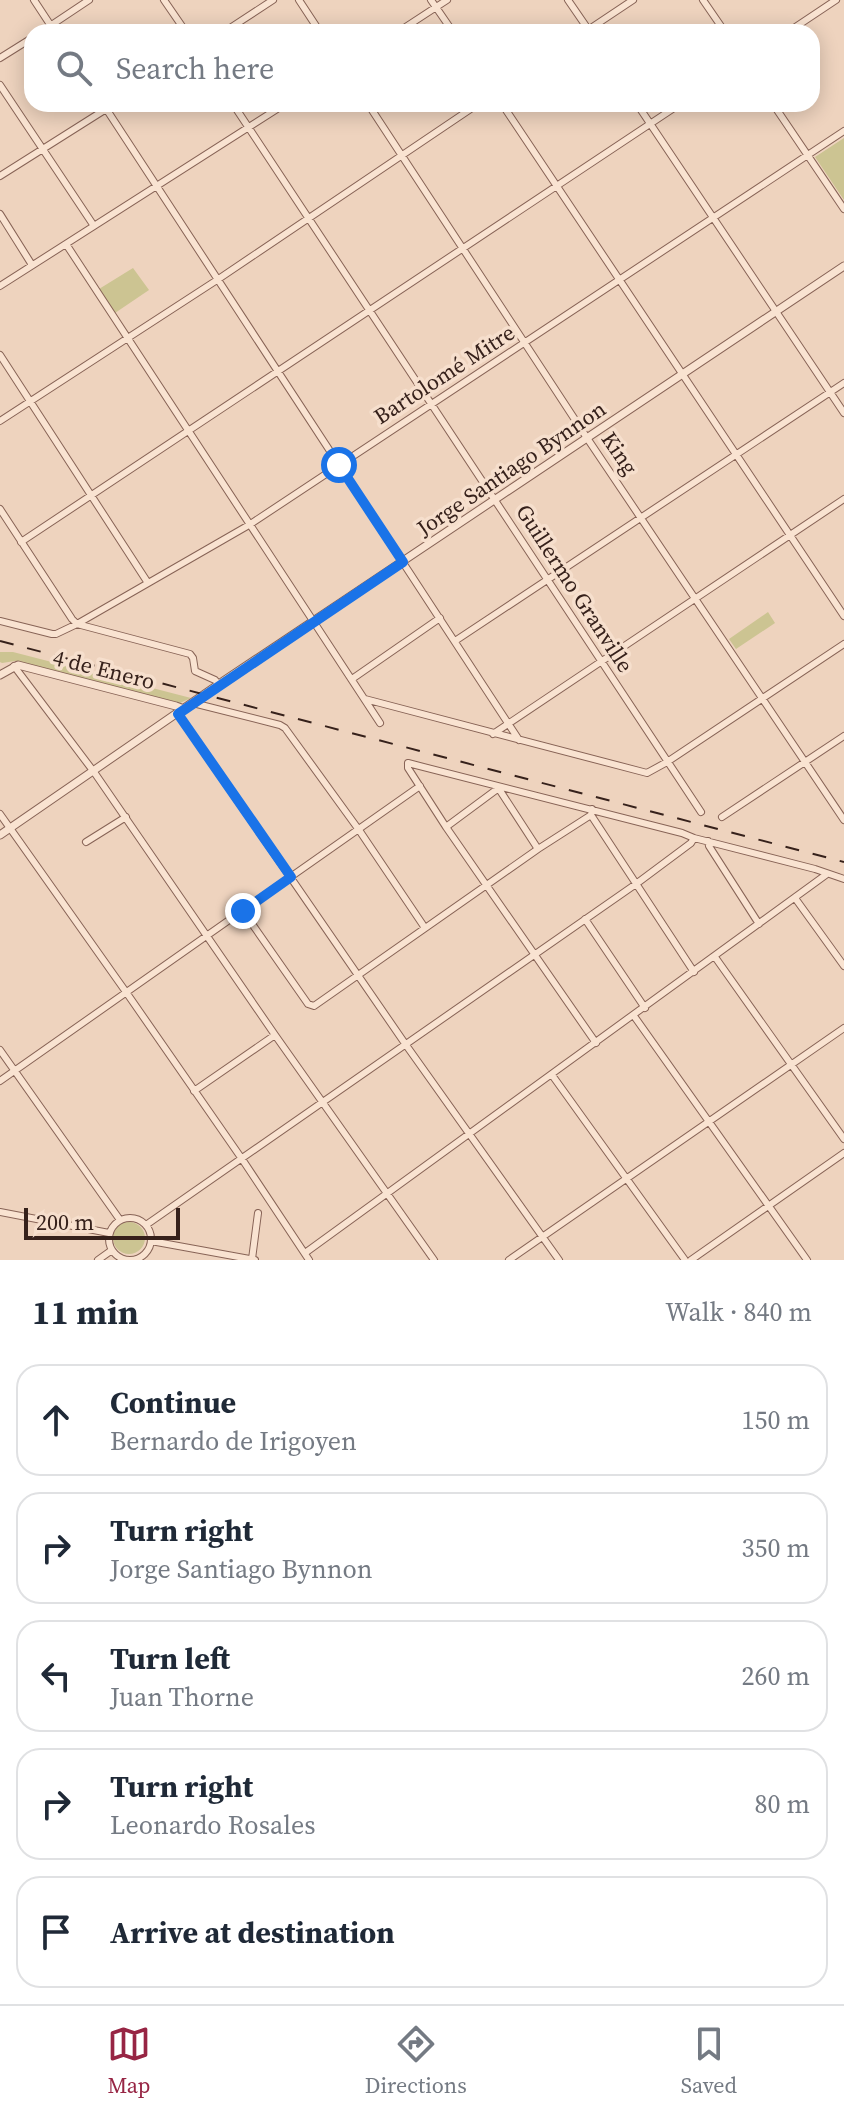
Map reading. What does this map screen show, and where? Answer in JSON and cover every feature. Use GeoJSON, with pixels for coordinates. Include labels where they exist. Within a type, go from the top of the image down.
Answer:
{"type":"FeatureCollection","features":[{"type":"Feature","properties":{"kind":"street"},"geometry":{"type":"LineString","coordinates":[[34,0],[50,24]]}},
{"type":"Feature","properties":{"kind":"street"},"geometry":{"type":"LineString","coordinates":[[59,24],[89,0]]}},
{"type":"Feature","properties":{"kind":"street"},"geometry":{"type":"LineString","coordinates":[[164,0],[180,24]]}},
{"type":"Feature","properties":{"kind":"street"},"geometry":{"type":"LineString","coordinates":[[236,24],[273,0]]}},
{"type":"Feature","properties":{"kind":"street"},"geometry":{"type":"LineString","coordinates":[[299,0],[315,24]]}},
{"type":"Feature","properties":{"kind":"street"},"geometry":{"type":"LineString","coordinates":[[431,0],[448,24]]}},
{"type":"Feature","properties":{"kind":"street"},"geometry":{"type":"LineString","coordinates":[[410,24],[447,0]]}},
{"type":"Feature","properties":{"kind":"street"},"geometry":{"type":"LineString","coordinates":[[568,0],[583,24]]}},
{"type":"Feature","properties":{"kind":"street"},"geometry":{"type":"LineString","coordinates":[[598,24],[633,0]]}},
{"type":"Feature","properties":{"kind":"street"},"geometry":{"type":"LineString","coordinates":[[703,0],[720,24]]}},
{"type":"Feature","properties":{"kind":"street"},"geometry":{"type":"LineString","coordinates":[[800,24],[838,0],[844,6]]}},
{"type":"Feature","properties":{"kind":"street"},"geometry":{"type":"LineString","coordinates":[[0,58],[24,43]]}},
{"type":"Feature","properties":{"kind":"street"},"geometry":{"type":"LineString","coordinates":[[0,85],[94,226]]}},
{"type":"Feature","properties":{"kind":"street"},"geometry":{"type":"LineString","coordinates":[[0,176],[97,112]]}},
{"type":"Feature","properties":{"kind":"street"},"geometry":{"type":"LineString","coordinates":[[109,112],[519,740]]}},
{"type":"Feature","properties":{"kind":"street","name":"Guillermo Granville"},"geometry":{"type":"LineString","coordinates":[[238,112],[701,812]]}},
{"type":"Feature","properties":{"kind":"street"},"geometry":{"type":"LineString","coordinates":[[0,286],[273,112]]}},
{"type":"Feature","properties":{"kind":"street","name":"King"},"geometry":{"type":"LineString","coordinates":[[373,112],[587,438],[844,820]]}},
{"type":"Feature","properties":{"kind":"street"},"geometry":{"type":"LineString","coordinates":[[0,421],[466,112]]}},
{"type":"Feature","properties":{"kind":"street"},"geometry":{"type":"LineString","coordinates":[[507,112],[844,616]]}},
{"type":"Feature","properties":{"kind":"street"},"geometry":{"type":"LineString","coordinates":[[643,112],[844,413]]}},
{"type":"Feature","properties":{"kind":"street"},"geometry":{"type":"LineString","coordinates":[[21,542],[668,112]]}},
{"type":"Feature","properties":{"kind":"street"},"geometry":{"type":"LineString","coordinates":[[778,112],[844,209]]}},
{"type":"Feature","properties":{"kind":"street","name":"Bartolomé Mitre"},"geometry":{"type":"LineString","coordinates":[[0,621],[56,634],[249,525],[844,131]]}},
{"type":"Feature","properties":{"kind":"street"},"geometry":{"type":"LineString","coordinates":[[0,214],[32,265]]}},
{"type":"Feature","properties":{"kind":"street"},"geometry":{"type":"LineString","coordinates":[[66,244],[380,723]]}},
{"type":"Feature","properties":{"kind":"street","name":"Jorge Santiago Bynnon"},"geometry":{"type":"LineString","coordinates":[[0,835],[219,684],[844,266]]}},
{"type":"Feature","properties":{"kind":"street"},"geometry":{"type":"LineString","coordinates":[[0,355],[148,583]]}},
{"type":"Feature","properties":{"kind":"street"},"geometry":{"type":"LineString","coordinates":[[455,641],[844,383]]}},
{"type":"Feature","properties":{"kind":"street"},"geometry":{"type":"LineString","coordinates":[[493,734],[844,499]]}},
{"type":"Feature","properties":{"kind":"street"},"geometry":{"type":"LineString","coordinates":[[0,509],[77,624],[190,654],[195,671],[219,684]]}},
{"type":"Feature","properties":{"kind":"street"},"geometry":{"type":"LineString","coordinates":[[352,679],[440,618]]}},
{"type":"Feature","properties":{"kind":"street"},"geometry":{"type":"LineString","coordinates":[[365,699],[644,773],[667,762],[844,644]]}},
{"type":"Feature","properties":{"kind":"street"},"geometry":{"type":"LineString","coordinates":[[0,675],[14,666],[94,772],[434,1260]]}},
{"type":"Feature","properties":{"kind":"street","name":"4 de Enero"},"geometry":{"type":"LineString","coordinates":[[14,666],[181,712]]}},
{"type":"Feature","properties":{"kind":"street"},"geometry":{"type":"LineString","coordinates":[[193,703],[285,728],[425,928]]}},
{"type":"Feature","properties":{"kind":"street"},"geometry":{"type":"LineString","coordinates":[[181,712],[406,1045],[559,1260]]}},
{"type":"Feature","properties":{"kind":"street"},"geometry":{"type":"LineString","coordinates":[[722,817],[844,736]]}},
{"type":"Feature","properties":{"kind":"street"},"geometry":{"type":"LineString","coordinates":[[596,1043],[446,827],[408,768],[408,763],[682,833],[844,879]]}},
{"type":"Feature","properties":{"kind":"street"},"geometry":{"type":"LineString","coordinates":[[0,1081],[420,786]]}},
{"type":"Feature","properties":{"kind":"street"},"geometry":{"type":"LineString","coordinates":[[446,827],[500,788]]}},
{"type":"Feature","properties":{"kind":"street"},"geometry":{"type":"LineString","coordinates":[[500,788],[538,849]]}},
{"type":"Feature","properties":{"kind":"street"},"geometry":{"type":"LineString","coordinates":[[243,911],[308,1004],[314,1006],[592,812]]}},
{"type":"Feature","properties":{"kind":"street"},"geometry":{"type":"LineString","coordinates":[[592,812],[694,972]]}},
{"type":"Feature","properties":{"kind":"street"},"geometry":{"type":"LineString","coordinates":[[0,814],[307,1257],[387,1194],[827,874]]}},
{"type":"Feature","properties":{"kind":"street"},"geometry":{"type":"LineString","coordinates":[[86,842],[126,817]]}},
{"type":"Feature","properties":{"kind":"street"},"geometry":{"type":"LineString","coordinates":[[146,1225],[636,884],[694,838]]}},
{"type":"Feature","properties":{"kind":"street"},"geometry":{"type":"LineString","coordinates":[[708,841],[759,924]]}},
{"type":"Feature","properties":{"kind":"street"},"geometry":{"type":"LineString","coordinates":[[795,898],[844,966]]}},
{"type":"Feature","properties":{"kind":"street"},"geometry":{"type":"LineString","coordinates":[[585,919],[645,1008]]}},
{"type":"Feature","properties":{"kind":"street"},"geometry":{"type":"LineString","coordinates":[[715,957],[844,1139]]}},
{"type":"Feature","properties":{"kind":"street"},"geometry":{"type":"LineString","coordinates":[[634,1016],[807,1260]]}},
{"type":"Feature","properties":{"kind":"street"},"geometry":{"type":"LineString","coordinates":[[509,1260],[844,1028]]}},
{"type":"Feature","properties":{"kind":"street"},"geometry":{"type":"LineString","coordinates":[[194,1091],[275,1035]]}},
{"type":"Feature","properties":{"kind":"street"},"geometry":{"type":"LineString","coordinates":[[0,1050],[120,1220]]}},
{"type":"Feature","properties":{"kind":"street"},"geometry":{"type":"LineString","coordinates":[[552,1075],[688,1260],[844,1153]]}},
{"type":"Feature","properties":{"kind":"street"},"geometry":{"type":"LineString","coordinates":[[0,1212],[109,1233]]}},
{"type":"Feature","properties":{"kind":"street"},"geometry":{"type":"LineString","coordinates":[[151,1241],[253,1260],[258,1213]]}},
{"type":"Feature","properties":{"kind":"street"},"geometry":{"type":"LineString","coordinates":[[131,1217],[146,1225],[151,1241],[144,1257],[125,1259],[112,1250],[108,1241],[114,1224],[131,1217]]}},
{"type":"Feature","properties":{"kind":"street"},"geometry":{"type":"LineString","coordinates":[[98,1260],[112,1250]]}},
{"type":"Feature","properties":{"kind":"shaded area"},"geometry":{"type":"Polygon","coordinates":[[[844,138],[844,200],[815,157],[844,138]]]}},
{"type":"Feature","properties":{"kind":"shaded area"},"geometry":{"type":"Polygon","coordinates":[[[133,268],[149,290],[115,313],[99,289],[133,268]]]}},
{"type":"Feature","properties":{"kind":"shaded area"},"geometry":{"type":"Polygon","coordinates":[[[768,612],[775,623],[736,649],[729,639],[768,612]]]}},
{"type":"Feature","properties":{"kind":"shaded area"},"geometry":{"type":"Polygon","coordinates":[[[0,652],[13,652],[191,698],[180,703],[15,661],[2,663],[0,652]]]}},
{"type":"Feature","properties":{"kind":"shaded area"},"geometry":{"type":"Polygon","coordinates":[[[129,1222],[140,1227],[145,1238],[140,1249],[129,1254],[118,1249],[113,1238],[118,1227],[129,1222]]]}},
{"type":"Feature","properties":{"kind":"railway"},"geometry":{"type":"LineString","coordinates":[[0,641],[844,862]]}},
{"type":"Feature","properties":{"kind":"route"},"geometry":{"type":"LineString","coordinates":[[243,911],[291,877],[178,714],[403,562],[339,465]]}}]}
